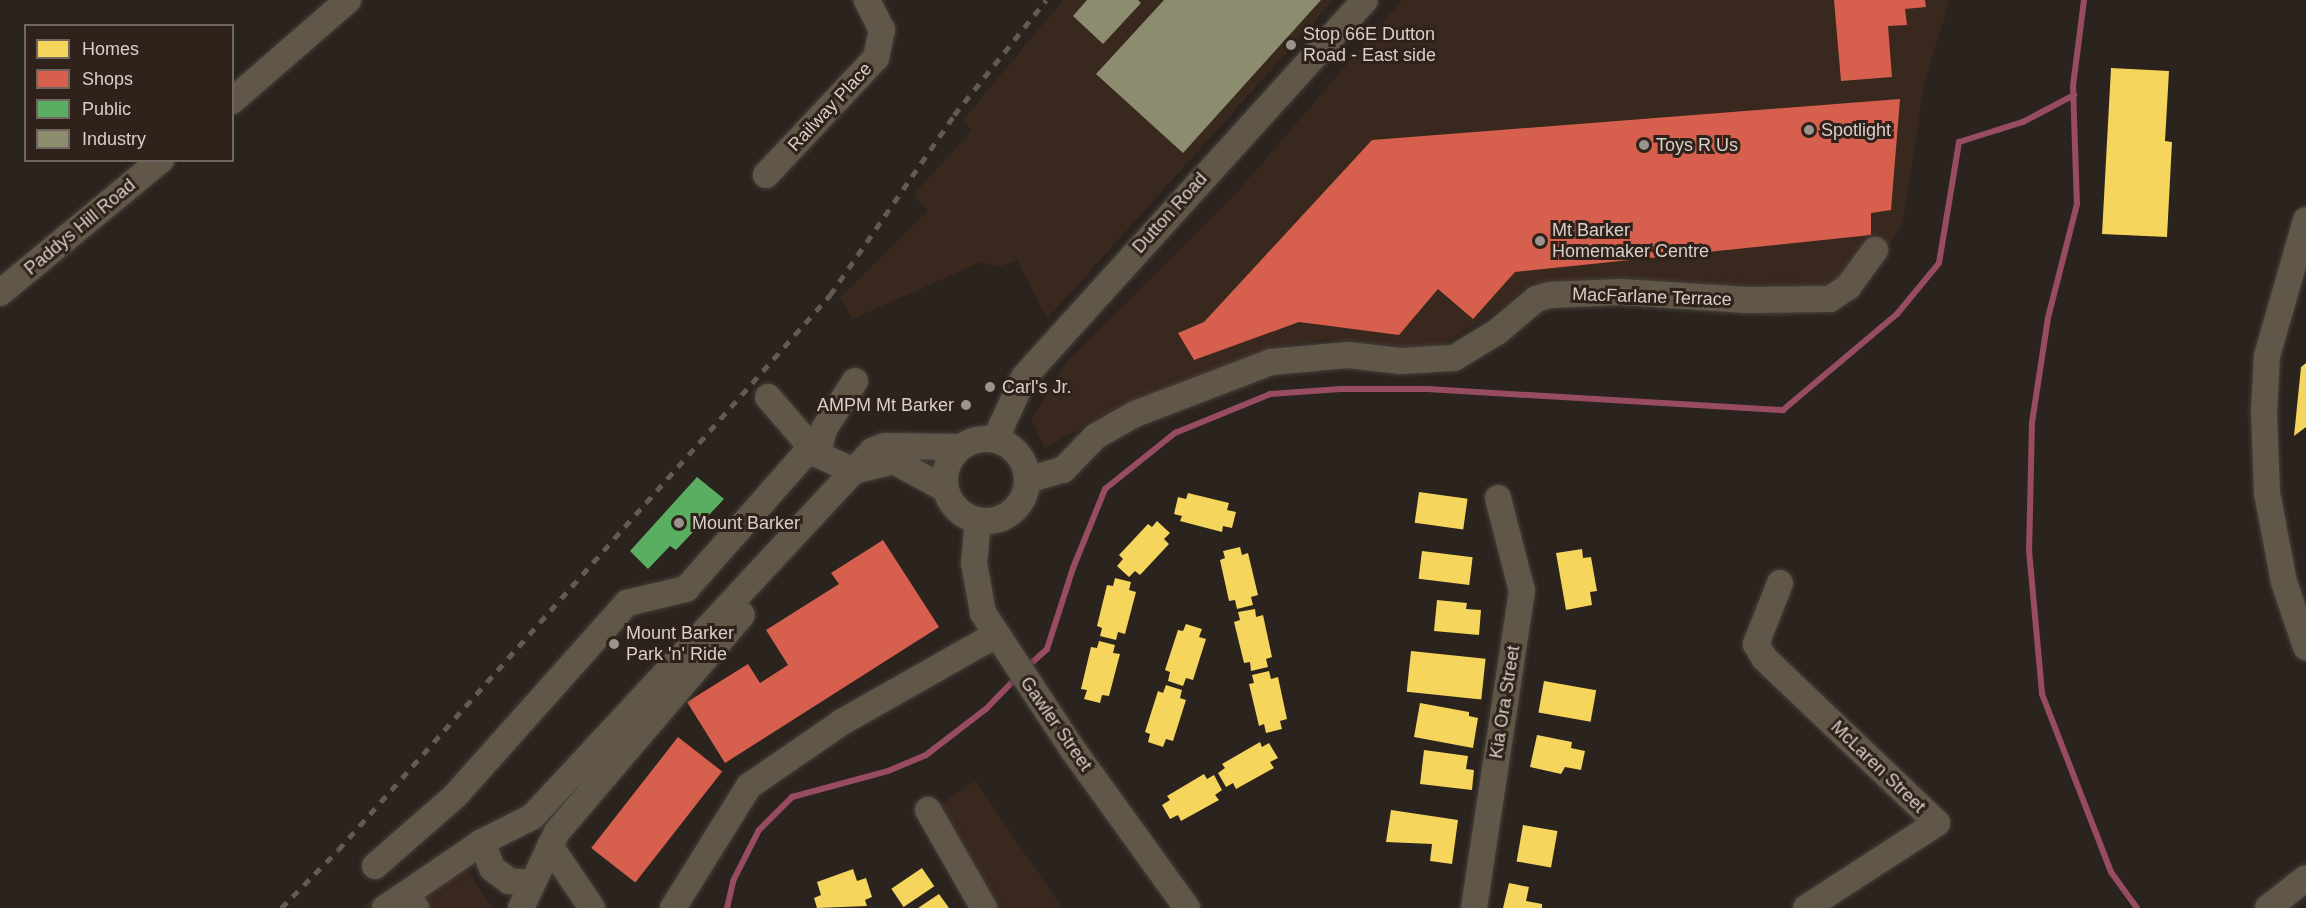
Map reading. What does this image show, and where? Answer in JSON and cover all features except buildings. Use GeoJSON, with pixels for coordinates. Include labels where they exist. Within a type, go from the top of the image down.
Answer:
{"type":"FeatureCollection","features":[{"type":"Feature","properties":{"kind":"street"},"geometry":{"type":"LineString","coordinates":[[234,99],[348,0]]}},
{"type":"Feature","properties":{"kind":"street","name":"Railway Place"},"geometry":{"type":"LineString","coordinates":[[778,161],[876,58],[882,30],[867,0]]}},
{"type":"Feature","properties":{"kind":"street","name":"Dutton Road"},"geometry":{"type":"LineString","coordinates":[[995,440],[1024,377],[1365,0]]}},
{"type":"Feature","properties":{"kind":"street","name":"Paddys Hill Road"},"geometry":{"type":"LineString","coordinates":[[0,293],[159,162]]}},
{"type":"Feature","properties":{"kind":"street"},"geometry":{"type":"LineString","coordinates":[[2306,220],[2267,356],[2264,411],[2267,494],[2284,582],[2306,647]]}},
{"type":"Feature","properties":{"kind":"street","name":"MacFarlane Terrace"},"geometry":{"type":"LineString","coordinates":[[1027,480],[1063,470],[1096,436],[1135,414],[1271,362],[1338,355],[1401,361],[1454,358],[1497,332],[1536,299],[1550,295],[1621,292],[1747,300],[1830,299],[1848,287],[1875,250]]}},
{"type":"Feature","properties":{"kind":"street"},"geometry":{"type":"LineString","coordinates":[[817,454],[824,429],[855,381]]}},
{"type":"Feature","properties":{"kind":"street"},"geometry":{"type":"LineString","coordinates":[[768,398],[817,454]]}},
{"type":"Feature","properties":{"kind":"street"},"geometry":{"type":"LineString","coordinates":[[385,908],[411,901],[482,842],[532,817],[853,471],[880,447],[960,447],[977,440],[995,440],[1016,451],[1027,480],[1026,491],[1012,512],[990,521],[978,521],[954,506],[945,489],[946,469],[960,447]]}},
{"type":"Feature","properties":{"kind":"street"},"geometry":{"type":"LineString","coordinates":[[375,866],[455,796],[627,603],[686,589],[806,453],[817,454],[853,471],[889,460],[945,489]]}},
{"type":"Feature","properties":{"kind":"street"},"geometry":{"type":"LineString","coordinates":[[521,908],[556,832],[828,516],[860,486],[882,472],[912,471]]}},
{"type":"Feature","properties":{"kind":"street","name":"Kia Ora Street"},"geometry":{"type":"LineString","coordinates":[[1474,908],[1522,591],[1498,498]]}},
{"type":"Feature","properties":{"kind":"street","name":"Gawler Street"},"geometry":{"type":"LineString","coordinates":[[978,521],[975,586],[983,613],[1035,694],[1187,908]]}},
{"type":"Feature","properties":{"kind":"street","name":"McLaren Street"},"geometry":{"type":"LineString","coordinates":[[1780,583],[1756,644],[1764,658],[1937,823],[1806,908]]}},
{"type":"Feature","properties":{"kind":"street"},"geometry":{"type":"LineString","coordinates":[[673,908],[749,786],[842,722],[1003,646]]}},
{"type":"Feature","properties":{"kind":"street"},"geometry":{"type":"LineString","coordinates":[[928,810],[984,908]]}},
{"type":"Feature","properties":{"kind":"street"},"geometry":{"type":"LineString","coordinates":[[482,842],[492,868],[509,881],[531,883]]}},
{"type":"Feature","properties":{"kind":"street"},"geometry":{"type":"LineString","coordinates":[[550,846],[592,908]]}},
{"type":"Feature","properties":{"kind":"street"},"geometry":{"type":"LineString","coordinates":[[2268,908],[2306,878]]}},
{"type":"Feature","properties":{"kind":"shaded area"},"geometry":{"type":"Polygon","coordinates":[[[1063,0],[1334,0],[1047,319],[1017,260],[999,267],[981,262],[853,319],[840,297],[928,211],[913,195],[972,130],[962,121],[1063,0]]]}},
{"type":"Feature","properties":{"kind":"shaded area","name":"Mt Barker Homemaker Centre"},"geometry":{"type":"Polygon","coordinates":[[[1402,0],[1950,0],[1925,80],[1903,222],[1880,261],[1837,306],[1778,318],[1630,284],[1531,284],[1498,311],[1439,346],[1425,349],[1328,339],[1269,348],[1114,409],[1045,448],[1031,420],[1067,362],[1238,191],[1402,0]]]}},
{"type":"Feature","properties":{"kind":"shaded area"},"geometry":{"type":"Polygon","coordinates":[[[976,781],[1062,908],[988,908],[921,817],[976,781]]]}},
{"type":"Feature","properties":{"kind":"shaded area"},"geometry":{"type":"Polygon","coordinates":[[[453,848],[492,908],[360,908],[453,848]]]}},
{"type":"Feature","properties":{"kind":"waterway"},"geometry":{"type":"LineString","coordinates":[[2084,0],[2073,86],[2077,204],[2048,318],[2032,422],[2029,550],[2042,694],[2111,872],[2137,908]]}},
{"type":"Feature","properties":{"kind":"waterway"},"geometry":{"type":"LineString","coordinates":[[1026,668],[1047,649],[1073,568],[1105,489],[1175,433],[1270,394],[1341,389],[1427,389],[1783,410],[1897,314],[1939,263],[1959,142],[2023,122],[2074,95]]}},
{"type":"Feature","properties":{"kind":"waterway"},"geometry":{"type":"LineString","coordinates":[[727,908],[733,881],[759,830],[792,797],[888,771],[926,755],[986,709],[1017,677]]}},
{"type":"Feature","properties":{"kind":"railway"},"geometry":{"type":"LineString","coordinates":[[281,908],[338,850],[830,295],[954,115],[1046,0]]}},
{"type":"Feature","properties":{"kind":"place","name":"Stop 66E Dutton Road - East side"},"geometry":{"type":"Point","coordinates":[1291,45]}},
{"type":"Feature","properties":{"kind":"place","name":"Spotlight"},"geometry":{"type":"Point","coordinates":[1809,130]}},
{"type":"Feature","properties":{"kind":"place","name":"Toys R Us"},"geometry":{"type":"Point","coordinates":[1644,145]}},
{"type":"Feature","properties":{"kind":"place","name":"Mt Barker Homemaker Centre"},"geometry":{"type":"Point","coordinates":[1540,241]}},
{"type":"Feature","properties":{"kind":"place","name":"Carl's Jr."},"geometry":{"type":"Point","coordinates":[990,387]}},
{"type":"Feature","properties":{"kind":"place","name":"AMPM Mt Barker"},"geometry":{"type":"Point","coordinates":[966,405]}},
{"type":"Feature","properties":{"kind":"place","name":"Mount Barker"},"geometry":{"type":"Point","coordinates":[679,523]}},
{"type":"Feature","properties":{"kind":"place","name":"Mount Barker Park 'n' Ride"},"geometry":{"type":"Point","coordinates":[614,644]}}]}
